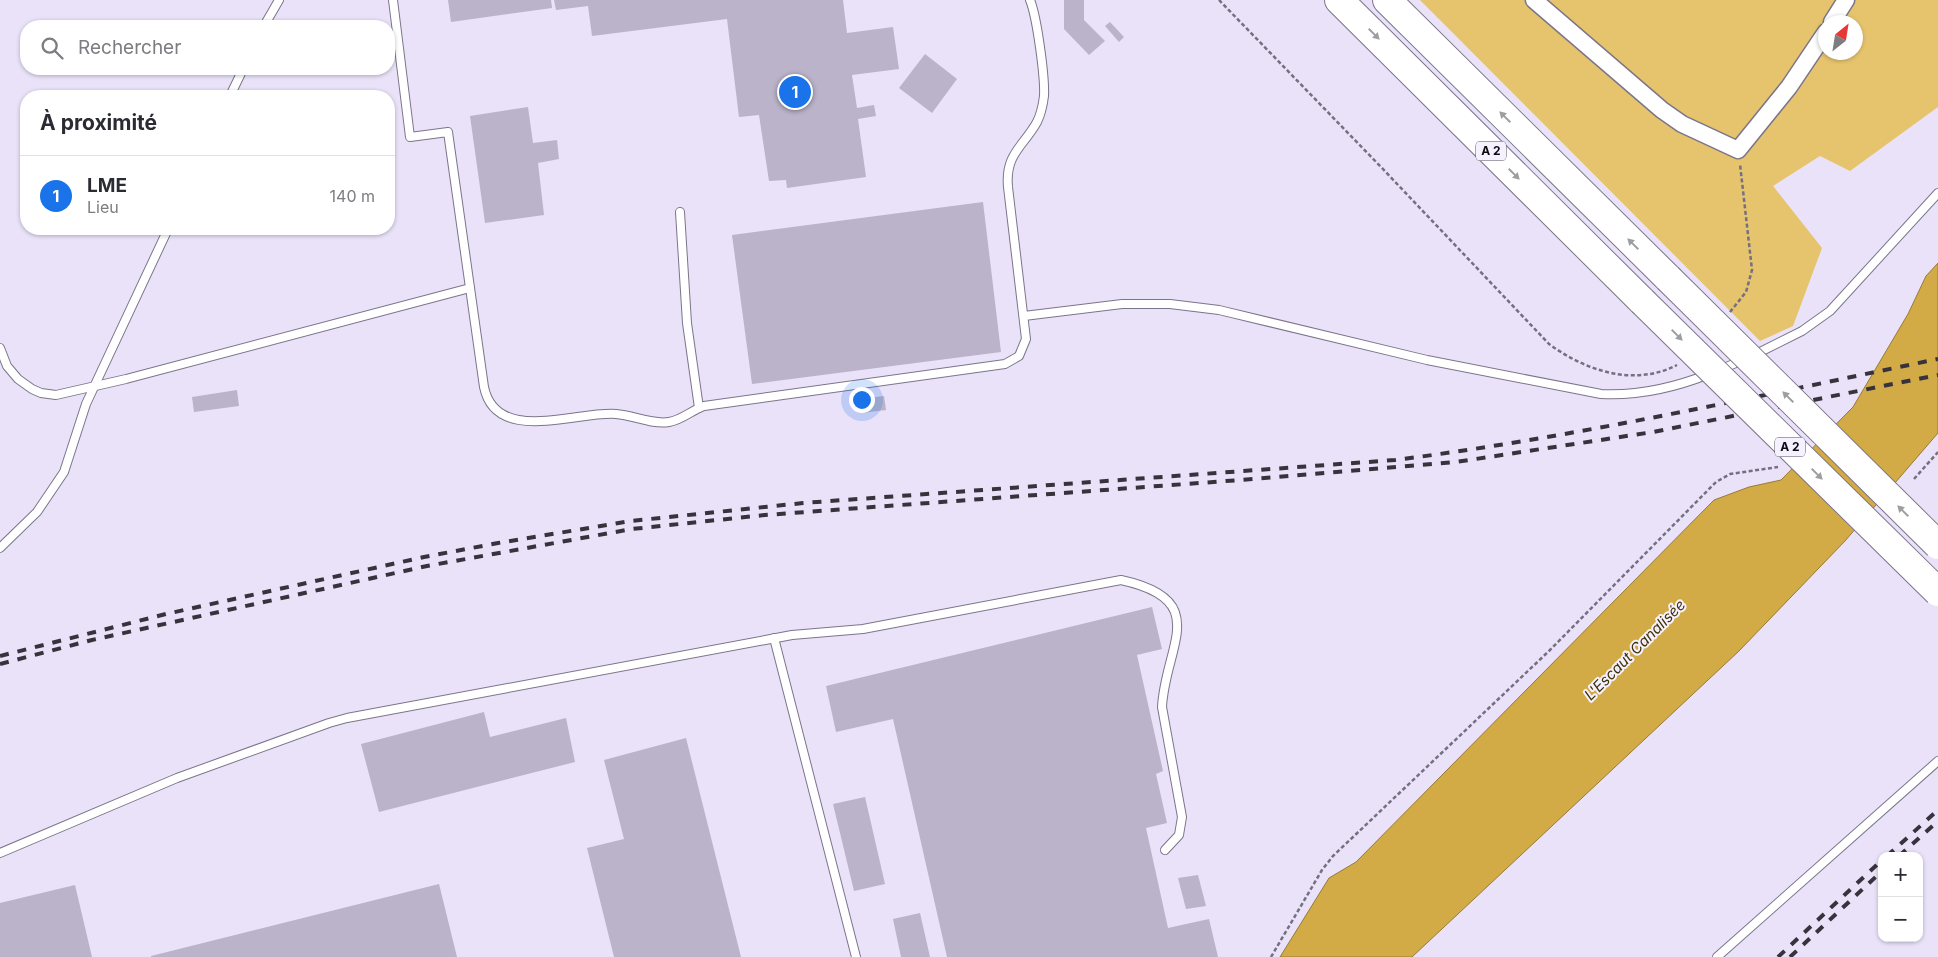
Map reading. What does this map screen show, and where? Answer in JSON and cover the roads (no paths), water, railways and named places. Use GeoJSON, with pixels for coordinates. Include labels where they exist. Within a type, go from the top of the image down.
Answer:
{"type":"FeatureCollection","features":[{"type":"Feature","properties":{"kind":"highway","name":"A 2"},"geometry":{"type":"LineString","coordinates":[[1339,0],[1938,592]]}},
{"type":"Feature","properties":{"kind":"highway","name":"A 2"},"geometry":{"type":"LineString","coordinates":[[1387,0],[1938,545]]}},
{"type":"Feature","properties":{"kind":"street"},"geometry":{"type":"LineString","coordinates":[[1534,0],[1662,110],[1682,124],[1738,150],[1789,87],[1818,44]]}},
{"type":"Feature","properties":{"kind":"street"},"geometry":{"type":"LineString","coordinates":[[1836,15],[1846,0]]}},
{"type":"Feature","properties":{"kind":"lane"},"geometry":{"type":"LineString","coordinates":[[267,20],[279,0]]}},
{"type":"Feature","properties":{"kind":"lane"},"geometry":{"type":"LineString","coordinates":[[393,0],[410,137],[448,132],[486,395],[492,408],[505,416],[528,421],[617,414],[662,423],[680,418],[699,408],[1005,364],[1014,360],[1022,351],[1026,339],[1007,178],[1012,156],[1036,123],[1043,102],[1044,87],[1038,38],[1034,10],[1030,0]]}},
{"type":"Feature","properties":{"kind":"lane"},"geometry":{"type":"LineString","coordinates":[[233,90],[240,75]]}},
{"type":"Feature","properties":{"kind":"lane"},"geometry":{"type":"LineString","coordinates":[[1024,316],[1122,304],[1170,304],[1240,314],[1408,356],[1475,370],[1576,390],[1601,394],[1623,394],[1670,387],[1693,380],[1765,351],[1802,331],[1816,322],[1842,299],[1938,194]]}},
{"type":"Feature","properties":{"kind":"lane"},"geometry":{"type":"LineString","coordinates":[[680,212],[687,323],[699,408]]}},
{"type":"Feature","properties":{"kind":"lane"},"geometry":{"type":"LineString","coordinates":[[0,548],[37,512],[59,482],[69,461],[86,404],[165,235]]}},
{"type":"Feature","properties":{"kind":"lane"},"geometry":{"type":"LineString","coordinates":[[0,348],[12,372],[25,384],[41,394],[56,395],[94,388],[470,288]]}},
{"type":"Feature","properties":{"kind":"lane"},"geometry":{"type":"LineString","coordinates":[[0,853],[177,778],[329,723],[774,638],[808,633],[863,630],[1121,580],[1142,584],[1164,597],[1175,612],[1177,624],[1177,639],[1163,690],[1162,707],[1182,817],[1179,835],[1165,850]]}},
{"type":"Feature","properties":{"kind":"lane"},"geometry":{"type":"LineString","coordinates":[[774,638],[856,957]]}},
{"type":"Feature","properties":{"kind":"lane"},"geometry":{"type":"LineString","coordinates":[[1717,957],[1938,761]]}},
{"type":"Feature","properties":{"kind":"water","name":"L'Escaut Canalisée"},"geometry":{"type":"Polygon","coordinates":[[[1938,263],[1938,433],[1845,541],[1739,651],[1412,957],[1280,957],[1329,878],[1356,862],[1714,500],[1749,487],[1781,480],[1853,407],[1908,314],[1926,276],[1938,263]]]}},
{"type":"Feature","properties":{"kind":"railway"},"geometry":{"type":"LineString","coordinates":[[0,656],[166,614],[424,557],[631,521],[803,503],[1395,460],[1463,451],[1599,428],[1938,359]]}},
{"type":"Feature","properties":{"kind":"railway"},"geometry":{"type":"LineString","coordinates":[[0,664],[92,640],[427,566],[632,529],[765,515],[1456,462],[1653,432],[1938,375]]}},
{"type":"Feature","properties":{"kind":"railway"},"geometry":{"type":"LineString","coordinates":[[1891,852],[1938,810]]}},
{"type":"Feature","properties":{"kind":"railway"},"geometry":{"type":"LineString","coordinates":[[1903,852],[1938,821]]}},
{"type":"Feature","properties":{"kind":"railway"},"geometry":{"type":"LineString","coordinates":[[1778,957],[1878,864]]}},
{"type":"Feature","properties":{"kind":"railway"},"geometry":{"type":"LineString","coordinates":[[1790,957],[1878,875]]}},
{"type":"Feature","properties":{"kind":"place","name":"LME"},"geometry":{"type":"Point","coordinates":[795,92]}}]}
